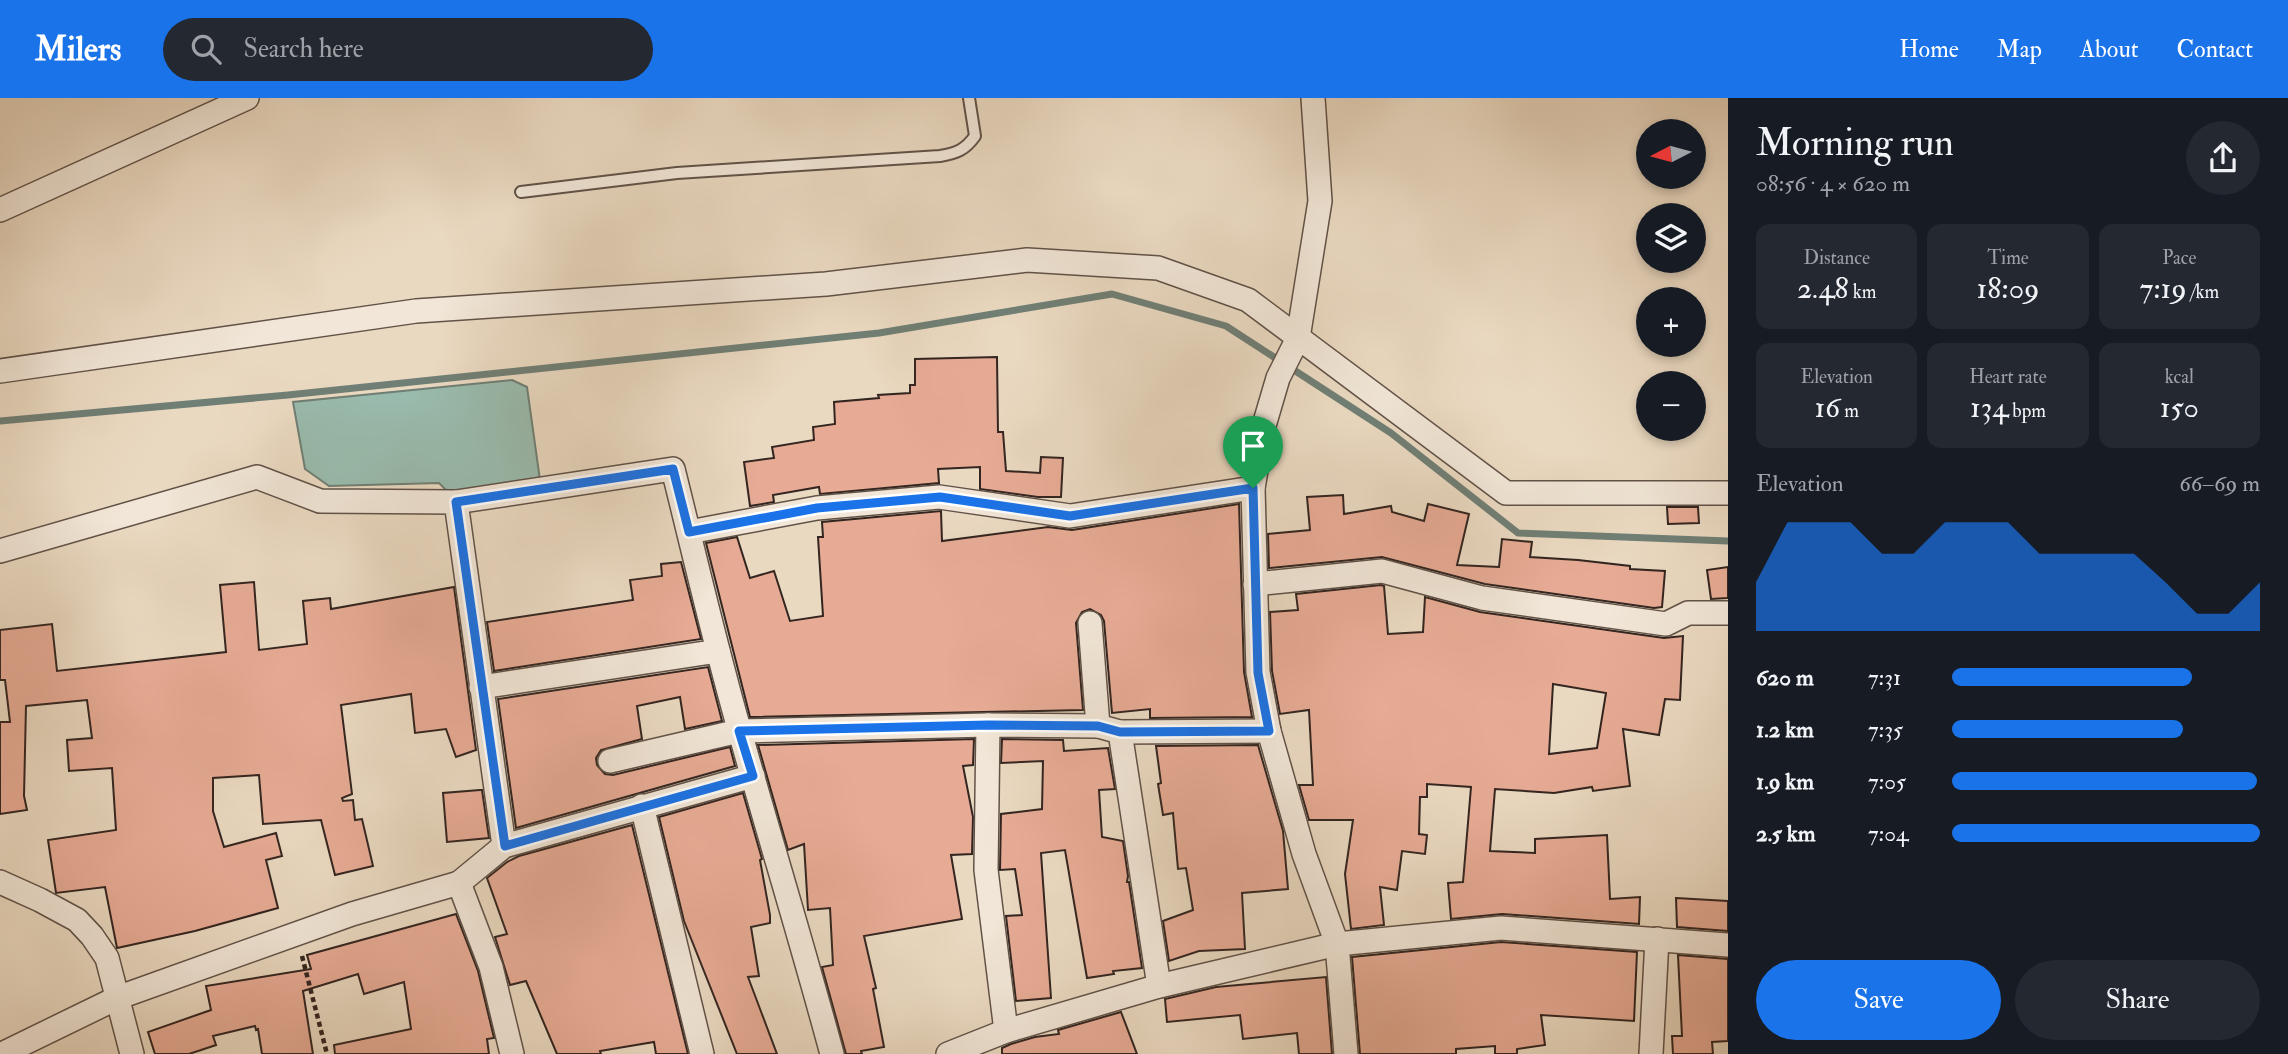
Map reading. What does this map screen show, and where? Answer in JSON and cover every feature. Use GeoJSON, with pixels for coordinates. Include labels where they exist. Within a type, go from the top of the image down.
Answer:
{"type":"FeatureCollection","features":[{"type":"Feature","properties":{"kind":"street"},"geometry":{"type":"LineString","coordinates":[[0,210],[247,98]]}},
{"type":"Feature","properties":{"kind":"street"},"geometry":{"type":"LineString","coordinates":[[1313,98],[1320,201],[1288,358],[1263,429],[1253,488],[1258,673],[1269,731],[1304,854],[1337,944],[1346,1054]]}},
{"type":"Feature","properties":{"kind":"street"},"geometry":{"type":"LineString","coordinates":[[0,371],[416,311],[826,284],[1027,260],[1158,268],[1248,300],[1288,358],[1506,493],[1728,493]]}},
{"type":"Feature","properties":{"kind":"street"},"geometry":{"type":"LineString","coordinates":[[0,551],[257,477],[320,502],[456,502],[673,469],[739,731],[832,1054]]}},
{"type":"Feature","properties":{"kind":"street"},"geometry":{"type":"LineString","coordinates":[[689,532],[817,508],[940,497],[1070,516],[1253,488]]}},
{"type":"Feature","properties":{"kind":"street"},"geometry":{"type":"LineString","coordinates":[[456,502],[505,846]]}},
{"type":"Feature","properties":{"kind":"street"},"geometry":{"type":"LineString","coordinates":[[1255,584],[1382,571],[1482,598],[1666,624],[1688,613],[1728,613]]}},
{"type":"Feature","properties":{"kind":"street"},"geometry":{"type":"LineString","coordinates":[[1090,622],[1098,726]]}},
{"type":"Feature","properties":{"kind":"street"},"geometry":{"type":"LineString","coordinates":[[481,687],[718,652]]}},
{"type":"Feature","properties":{"kind":"street"},"geometry":{"type":"LineString","coordinates":[[610,761],[739,731],[988,725],[1098,726],[1120,732],[1269,731]]}},
{"type":"Feature","properties":{"kind":"street"},"geometry":{"type":"LineString","coordinates":[[988,725],[986,870],[1006,1031]]}},
{"type":"Feature","properties":{"kind":"street"},"geometry":{"type":"LineString","coordinates":[[1120,732],[1159,986]]}},
{"type":"Feature","properties":{"kind":"street"},"geometry":{"type":"LineString","coordinates":[[2,1054],[117,998],[352,914],[459,883],[505,846],[753,776]]}},
{"type":"Feature","properties":{"kind":"street"},"geometry":{"type":"LineString","coordinates":[[642,806],[702,1054]]}},
{"type":"Feature","properties":{"kind":"street"},"geometry":{"type":"LineString","coordinates":[[0,882],[77,920],[107,958],[132,1054]]}},
{"type":"Feature","properties":{"kind":"street"},"geometry":{"type":"LineString","coordinates":[[459,883],[491,967],[512,1054]]}},
{"type":"Feature","properties":{"kind":"street"},"geometry":{"type":"LineString","coordinates":[[948,1054],[1006,1031],[1159,986],[1337,944],[1501,928],[1728,945]]}},
{"type":"Feature","properties":{"kind":"street"},"geometry":{"type":"LineString","coordinates":[[1651,1054],[1657,939]]}},
{"type":"Feature","properties":{"kind":"lane"},"geometry":{"type":"LineString","coordinates":[[521,192],[677,173],[957,153],[967,148],[975,136],[970,98]]}},
{"type":"Feature","properties":{"kind":"path"},"geometry":{"type":"LineString","coordinates":[[297,934],[327,1054]]}},
{"type":"Feature","properties":{"kind":"shaded area"},"geometry":{"type":"Polygon","coordinates":[[[512,380],[527,387],[540,480],[450,494],[439,483],[329,486],[305,469],[293,402],[512,380]]]}},
{"type":"Feature","properties":{"kind":"building"},"geometry":{"type":"Polygon","coordinates":[[[997,357],[998,432],[1003,432],[1006,471],[1040,473],[1041,457],[1063,458],[1061,497],[1038,497],[980,489],[980,467],[938,469],[939,483],[820,494],[819,487],[773,495],[774,502],[750,506],[744,462],[774,458],[772,447],[814,440],[813,427],[835,424],[834,402],[910,393],[910,385],[915,385],[915,359],[997,357]]]}},
{"type":"Feature","properties":{"kind":"building"},"geometry":{"type":"Polygon","coordinates":[[[1343,495],[1344,514],[1391,506],[1392,512],[1424,521],[1428,504],[1469,514],[1457,565],[1499,567],[1502,539],[1532,542],[1530,557],[1665,571],[1662,607],[1485,584],[1382,557],[1269,568],[1268,534],[1310,530],[1307,497],[1343,495]]]}},
{"type":"Feature","properties":{"kind":"building"},"geometry":{"type":"Polygon","coordinates":[[[1239,504],[1244,672],[1252,717],[1150,718],[1150,709],[1112,713],[1104,621],[1101,615],[1090,609],[1082,612],[1076,623],[1083,710],[750,717],[706,543],[737,537],[750,578],[774,571],[790,621],[823,616],[818,537],[823,537],[822,522],[941,511],[942,541],[1048,527],[1072,530],[1239,504]]]}},
{"type":"Feature","properties":{"kind":"building"},"geometry":{"type":"Polygon","coordinates":[[[1667,507],[1698,507],[1699,523],[1668,524],[1667,507]]]}},
{"type":"Feature","properties":{"kind":"building"},"geometry":{"type":"Polygon","coordinates":[[[681,562],[701,639],[494,671],[487,622],[633,600],[630,580],[662,576],[661,564],[681,562]]]}},
{"type":"Feature","properties":{"kind":"building"},"geometry":{"type":"Polygon","coordinates":[[[1728,567],[1728,598],[1711,599],[1707,570],[1728,567]]]}},
{"type":"Feature","properties":{"kind":"building"},"geometry":{"type":"Polygon","coordinates":[[[254,582],[259,650],[307,644],[303,601],[330,598],[331,609],[454,587],[476,750],[456,757],[446,729],[415,733],[411,694],[341,705],[352,794],[342,798],[343,801],[353,800],[355,820],[362,819],[373,866],[335,875],[321,820],[263,824],[259,775],[213,778],[213,811],[224,847],[276,833],[282,856],[266,860],[278,908],[195,931],[117,948],[105,887],[56,893],[48,840],[116,830],[112,768],[69,771],[67,740],[92,738],[87,700],[26,706],[24,796],[27,810],[0,814],[0,722],[10,722],[5,680],[0,680],[0,630],[52,624],[57,671],[226,652],[220,585],[254,582]]]}},
{"type":"Feature","properties":{"kind":"building"},"geometry":{"type":"Polygon","coordinates":[[[1384,586],[1388,634],[1423,632],[1425,597],[1480,612],[1664,638],[1683,636],[1680,700],[1665,699],[1659,735],[1623,729],[1630,786],[1593,791],[1592,787],[1554,793],[1495,789],[1490,851],[1535,853],[1535,839],[1607,835],[1610,899],[1640,897],[1639,924],[1502,914],[1451,919],[1448,883],[1463,882],[1471,787],[1427,784],[1427,797],[1420,797],[1419,834],[1427,835],[1425,854],[1402,851],[1397,890],[1380,887],[1384,925],[1351,929],[1345,874],[1353,820],[1309,820],[1299,785],[1313,785],[1309,710],[1280,714],[1272,671],[1270,612],[1298,610],[1296,594],[1384,586]],[[1553,684],[1549,754],[1597,748],[1606,693],[1553,684]]]}},
{"type":"Feature","properties":{"kind":"building"},"geometry":{"type":"Polygon","coordinates":[[[708,667],[722,721],[685,729],[680,697],[637,706],[642,739],[601,750],[596,758],[597,765],[605,774],[613,775],[730,747],[735,766],[516,828],[498,699],[708,667]]]}},
{"type":"Feature","properties":{"kind":"building"},"geometry":{"type":"Polygon","coordinates":[[[974,739],[973,765],[963,766],[973,817],[972,854],[951,855],[962,919],[864,936],[876,988],[873,989],[884,1047],[861,1051],[862,1054],[846,1054],[822,967],[833,965],[830,908],[808,910],[804,844],[788,850],[758,745],[974,739]]]}},
{"type":"Feature","properties":{"kind":"building"},"geometry":{"type":"Polygon","coordinates":[[[1002,739],[1063,740],[1064,751],[1108,748],[1115,789],[1099,790],[1102,837],[1123,841],[1127,882],[1142,968],[1113,971],[1114,974],[1087,978],[1065,850],[1041,853],[1051,998],[1016,1001],[1006,916],[1022,915],[1015,869],[1000,870],[1001,814],[1042,809],[1043,761],[1001,763],[1002,739]]]}},
{"type":"Feature","properties":{"kind":"building"},"geometry":{"type":"Polygon","coordinates":[[[1258,745],[1283,831],[1288,889],[1242,893],[1245,949],[1199,951],[1169,961],[1163,921],[1193,910],[1186,868],[1178,869],[1173,813],[1163,815],[1156,746],[1258,745]]]}},
{"type":"Feature","properties":{"kind":"building"},"geometry":{"type":"Polygon","coordinates":[[[482,790],[489,838],[447,842],[443,793],[482,790]]]}},
{"type":"Feature","properties":{"kind":"building"},"geometry":{"type":"Polygon","coordinates":[[[743,793],[762,859],[760,860],[770,915],[770,923],[751,927],[759,976],[748,977],[777,1054],[737,1054],[684,921],[659,817],[743,793]]]}},
{"type":"Feature","properties":{"kind":"building"},"geometry":{"type":"Polygon","coordinates":[[[632,825],[688,1054],[656,1054],[654,1042],[600,1051],[601,1054],[557,1054],[526,981],[510,985],[495,937],[507,934],[487,878],[519,856],[632,825]]]}},
{"type":"Feature","properties":{"kind":"building"},"geometry":{"type":"Polygon","coordinates":[[[1676,898],[1728,901],[1728,931],[1677,927],[1676,898]]]}},
{"type":"Feature","properties":{"kind":"building"},"geometry":{"type":"Polygon","coordinates":[[[456,914],[478,971],[494,1038],[487,1039],[489,1054],[335,1054],[334,1045],[411,1029],[404,982],[364,994],[358,974],[303,991],[313,1054],[262,1054],[258,1029],[256,1030],[255,1026],[213,1036],[216,1045],[189,1054],[155,1054],[148,1032],[211,1010],[206,986],[311,969],[307,955],[456,914]]]}},
{"type":"Feature","properties":{"kind":"building"},"geometry":{"type":"Polygon","coordinates":[[[1501,942],[1637,952],[1634,1021],[1541,1015],[1545,1045],[1517,1049],[1517,1054],[1495,1054],[1495,1046],[1456,1049],[1456,1054],[1360,1054],[1352,957],[1501,942]]]}},
{"type":"Feature","properties":{"kind":"building"},"geometry":{"type":"Polygon","coordinates":[[[1678,955],[1728,959],[1728,1041],[1712,1042],[1713,1054],[1673,1054],[1672,1036],[1682,1036],[1678,955]]]}},
{"type":"Feature","properties":{"kind":"building"},"geometry":{"type":"Polygon","coordinates":[[[1326,977],[1332,1054],[1299,1054],[1297,1033],[1243,1039],[1240,1015],[1167,1022],[1165,999],[1216,987],[1326,977]]]}},
{"type":"Feature","properties":{"kind":"building"},"geometry":{"type":"Polygon","coordinates":[[[1121,1012],[1137,1054],[1002,1054],[1002,1048],[1011,1044],[1059,1034],[1058,1030],[1121,1012]]]}},
{"type":"Feature","properties":{"kind":"waterway"},"geometry":{"type":"LineString","coordinates":[[0,421],[288,395],[879,333],[1112,294],[1226,326],[1391,433],[1518,533],[1728,541]]}},
{"type":"Feature","properties":{"kind":"route"},"geometry":{"type":"LineString","coordinates":[[673,469],[689,532],[817,508],[940,497],[1070,516],[1253,488],[1258,673],[1269,731],[1120,732],[1098,726],[988,725],[739,731],[753,776],[505,846],[456,502],[673,469]]}}]}
